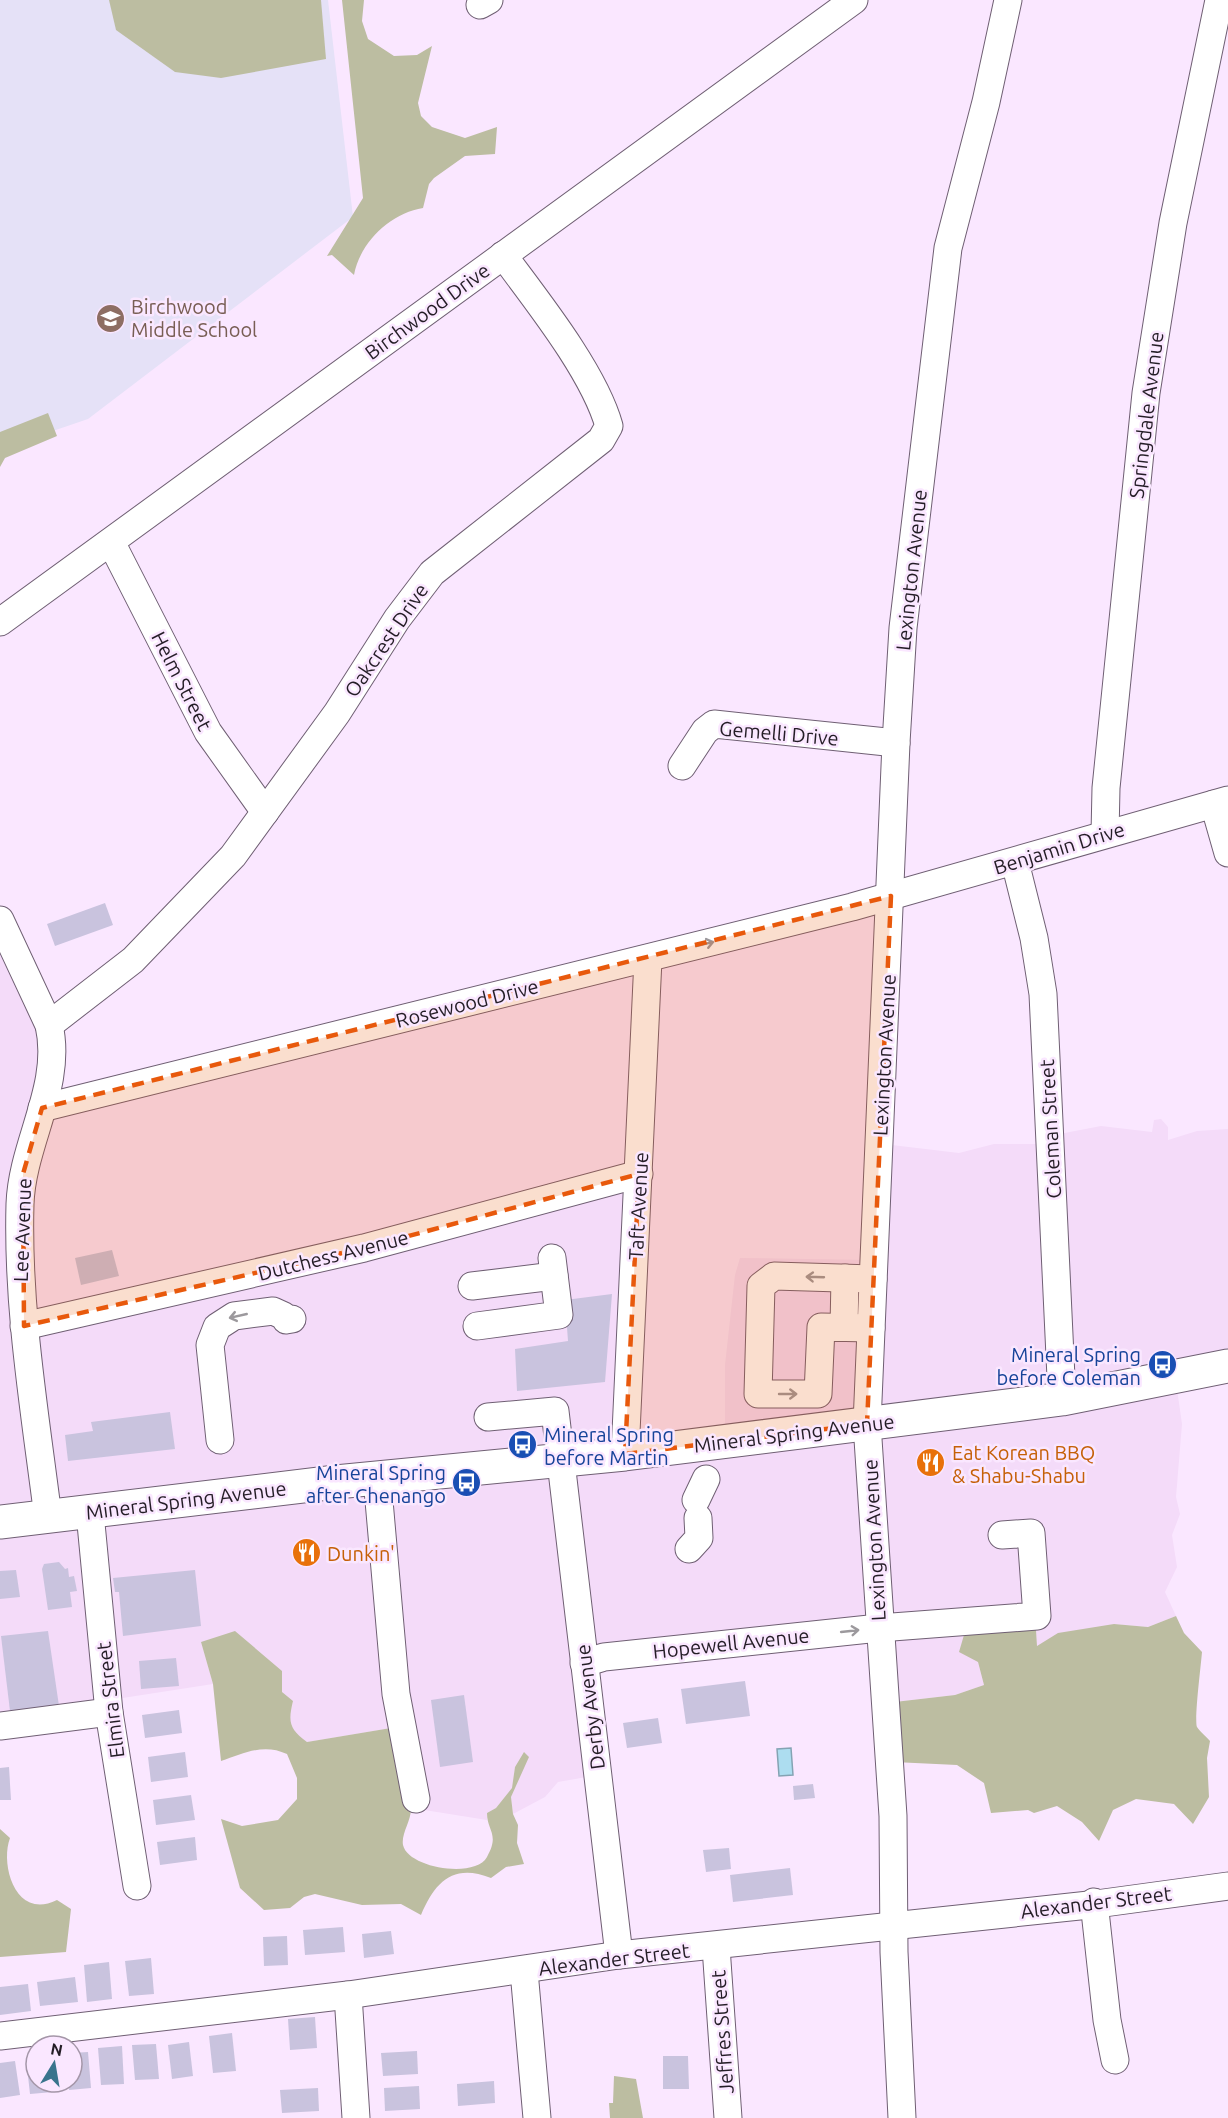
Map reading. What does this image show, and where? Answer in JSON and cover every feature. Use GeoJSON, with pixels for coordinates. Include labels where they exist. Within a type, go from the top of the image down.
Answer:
{"type":"FeatureCollection","features":[{"type":"Feature","properties":{"kind":"main road","name":"Mineral Spring Avenue"},"geometry":{"type":"LineString","coordinates":[[0,1522],[377,1478],[625,1454],[867,1424],[1062,1399],[1228,1366]]}},
{"type":"Feature","properties":{"kind":"street","name":"Birchwood Drive"},"geometry":{"type":"LineString","coordinates":[[0,622],[855,0]]}},
{"type":"Feature","properties":{"kind":"street","name":"Lexington Avenue"},"geometry":{"type":"LineString","coordinates":[[902,2118],[893,1924],[893,1806],[879,1628],[867,1424],[896,742],[903,628],[948,248],[986,102],[1008,0]]}},
{"type":"Feature","properties":{"kind":"street","name":"Springdale Avenue"},"geometry":{"type":"LineString","coordinates":[[1105,834],[1106,788],[1146,393],[1173,223],[1219,0]]}},
{"type":"Feature","properties":{"kind":"street","name":"Oakcrest Drive"},"geometry":{"type":"LineString","coordinates":[[49,1025],[133,960],[226,864],[338,713],[398,619],[432,573],[580,459],[601,440],[609,426],[604,408],[557,329],[503,255]]}},
{"type":"Feature","properties":{"kind":"street","name":"Helm Street"},"geometry":{"type":"LineString","coordinates":[[111,542],[208,732],[265,812]]}},
{"type":"Feature","properties":{"kind":"street","name":"Gemelli Drive"},"geometry":{"type":"LineString","coordinates":[[682,766],[705,731],[714,724],[896,742]]}},
{"type":"Feature","properties":{"kind":"street","name":"Benjamin Drive"},"geometry":{"type":"LineString","coordinates":[[891,896],[1221,802]]}},
{"type":"Feature","properties":{"kind":"street"},"geometry":{"type":"LineString","coordinates":[[1221,802],[1228,853]]}},
{"type":"Feature","properties":{"kind":"street","name":"Coleman Street"},"geometry":{"type":"LineString","coordinates":[[1015,862],[1034,938],[1043,994],[1062,1399]]}},
{"type":"Feature","properties":{"kind":"street","name":"Rosewood Drive"},"geometry":{"type":"LineString","coordinates":[[42,1108],[648,959],[891,896]]}},
{"type":"Feature","properties":{"kind":"street","name":"Lee Avenue"},"geometry":{"type":"LineString","coordinates":[[0,920],[49,1025],[53,1051],[42,1108],[23,1174],[21,1297],[48,1517]]}},
{"type":"Feature","properties":{"kind":"street","name":"Taft Avenue"},"geometry":{"type":"LineString","coordinates":[[625,1454],[648,959]]}},
{"type":"Feature","properties":{"kind":"street","name":"Dutchess Avenue"},"geometry":{"type":"LineString","coordinates":[[24,1326],[364,1248],[639,1174]]}},
{"type":"Feature","properties":{"kind":"street"},"geometry":{"type":"LineString","coordinates":[[472,1286],[553,1267],[559,1315],[477,1326]]}},
{"type":"Feature","properties":{"kind":"street"},"geometry":{"type":"LineString","coordinates":[[871,1328],[821,1327],[818,1394],[758,1394],[761,1286],[774,1276],[873,1279]]}},
{"type":"Feature","properties":{"kind":"street"},"geometry":{"type":"LineString","coordinates":[[844,1327],[845,1278]]}},
{"type":"Feature","properties":{"kind":"street"},"geometry":{"type":"LineString","coordinates":[[220,1440],[210,1345],[217,1327],[234,1316],[273,1311],[284,1316],[286,1320],[292,1319]]}},
{"type":"Feature","properties":{"kind":"street","name":"Derby Avenue"},"geometry":{"type":"LineString","coordinates":[[488,1417],[555,1411],[619,1955]]}},
{"type":"Feature","properties":{"kind":"street"},"geometry":{"type":"LineString","coordinates":[[377,1478],[396,1694],[416,1799]]}},
{"type":"Feature","properties":{"kind":"street"},"geometry":{"type":"LineString","coordinates":[[689,1549],[699,1539],[700,1499]]}},
{"type":"Feature","properties":{"kind":"street","name":"Elmira Street"},"geometry":{"type":"LineString","coordinates":[[90,1513],[109,1712],[137,1886]]}},
{"type":"Feature","properties":{"kind":"street","name":"Hopewell Avenue"},"geometry":{"type":"LineString","coordinates":[[584,1664],[604,1656],[879,1628],[1037,1616],[1031,1533],[1002,1535]]}},
{"type":"Feature","properties":{"kind":"street"},"geometry":{"type":"LineString","coordinates":[[0,1726],[109,1712]]}},
{"type":"Feature","properties":{"kind":"street","name":"Alexander Street"},"geometry":{"type":"LineString","coordinates":[[0,2036],[348,1995],[524,1971],[619,1955],[716,1947],[893,1924],[1228,1886]]}},
{"type":"Feature","properties":{"kind":"street"},"geometry":{"type":"LineString","coordinates":[[1094,1902],[1107,2020],[1115,2060]]}},
{"type":"Feature","properties":{"kind":"street","name":"Jeffres Street"},"geometry":{"type":"LineString","coordinates":[[716,1947],[728,2118]]}},
{"type":"Feature","properties":{"kind":"street"},"geometry":{"type":"LineString","coordinates":[[524,1971],[537,2118]]}},
{"type":"Feature","properties":{"kind":"street"},"geometry":{"type":"LineString","coordinates":[[348,1995],[356,2118]]}},
{"type":"Feature","properties":{"kind":"highlighted area"},"geometry":{"type":"Polygon","coordinates":[[[891,896],[867,1424],[625,1454],[639,1174],[364,1248],[24,1326],[23,1174],[42,1108],[891,896]]]}},
{"type":"Feature","properties":{"kind":"shaded area","name":"Birchwood Middle School"},"geometry":{"type":"Polygon","coordinates":[[[0,0],[328,0],[353,217],[88,419],[0,449],[0,0]]]}},
{"type":"Feature","properties":{"kind":"shaded area"},"geometry":{"type":"Polygon","coordinates":[[[0,936],[47,1016],[20,1319],[632,1188],[629,1454],[725,1448],[725,1365],[735,1275],[740,1258],[870,1260],[875,1143],[959,1153],[994,1144],[1042,1144],[1049,1136],[1101,1126],[1152,1132],[1154,1120],[1161,1119],[1168,1127],[1168,1140],[1197,1131],[1228,1129],[1228,1371],[1176,1382],[1182,1424],[1176,1497],[1180,1514],[1172,1535],[1177,1567],[1165,1592],[1176,1616],[1148,1627],[1114,1624],[1037,1646],[1036,1630],[978,1662],[984,1685],[955,1695],[886,1703],[873,1636],[591,1664],[598,1775],[558,1782],[545,1797],[513,1814],[511,1797],[528,1757],[515,1767],[513,1788],[496,1808],[487,1813],[487,1820],[412,1808],[397,1727],[307,1742],[292,1732],[289,1720],[293,1701],[201,1642],[213,1684],[0,1717],[0,936]]]}},
{"type":"Feature","properties":{"kind":"green space"},"geometry":{"type":"Polygon","coordinates":[[[109,0],[321,0],[326,59],[221,78],[175,72],[116,30],[109,0]]]}},
{"type":"Feature","properties":{"kind":"green space"},"geometry":{"type":"Polygon","coordinates":[[[342,0],[364,0],[362,21],[368,39],[394,56],[417,55],[432,46],[418,103],[421,116],[432,127],[465,138],[497,127],[495,154],[465,156],[434,178],[429,184],[423,208],[400,216],[379,231],[363,251],[354,275],[332,255],[327,256],[363,198],[342,0]]]}},
{"type":"Feature","properties":{"kind":"green space"},"geometry":{"type":"Polygon","coordinates":[[[48,413],[57,436],[5,458],[0,467],[0,432],[48,413]]]}},
{"type":"Feature","properties":{"kind":"green space"},"geometry":{"type":"Polygon","coordinates":[[[1028,1615],[1036,1630],[1037,1646],[1058,1633],[1114,1624],[1148,1627],[1176,1616],[1184,1633],[1202,1652],[1196,1722],[1198,1729],[1210,1741],[1207,1758],[1209,1797],[1193,1824],[1174,1804],[1136,1799],[1113,1810],[1099,1841],[1082,1822],[1057,1806],[1034,1813],[1028,1810],[991,1813],[984,1783],[957,1765],[894,1762],[886,1703],[955,1695],[984,1685],[978,1662],[959,1652],[969,1618],[1028,1615]]]}},
{"type":"Feature","properties":{"kind":"green space"},"geometry":{"type":"Polygon","coordinates":[[[235,1631],[282,1671],[282,1692],[293,1701],[291,1724],[293,1729],[307,1742],[397,1727],[411,1800],[411,1814],[403,1836],[403,1845],[408,1853],[417,1860],[442,1868],[456,1869],[470,1868],[480,1864],[487,1857],[493,1838],[487,1813],[496,1808],[512,1788],[515,1767],[524,1752],[529,1757],[511,1797],[513,1814],[518,1825],[517,1843],[524,1864],[506,1867],[491,1878],[466,1873],[447,1878],[433,1893],[421,1915],[401,1904],[362,1905],[315,1894],[304,1897],[290,1908],[264,1910],[240,1888],[221,1819],[242,1826],[278,1820],[297,1799],[297,1778],[287,1754],[279,1751],[254,1750],[221,1761],[213,1684],[201,1642],[235,1631]]]}},
{"type":"Feature","properties":{"kind":"green space"},"geometry":{"type":"Polygon","coordinates":[[[0,1829],[10,1838],[7,1849],[9,1875],[21,1896],[31,1903],[43,1904],[57,1900],[71,1909],[66,1952],[0,1957],[0,1829]]]}},
{"type":"Feature","properties":{"kind":"green space"},"geometry":{"type":"Polygon","coordinates":[[[614,2076],[636,2079],[643,2118],[610,2118],[609,2103],[613,2103],[614,2076]]]}},
{"type":"Feature","properties":{"kind":"water"},"geometry":{"type":"Polygon","coordinates":[[[791,1748],[793,1775],[779,1776],[777,1749],[791,1748]]]}},
{"type":"Feature","properties":{"kind":"building"},"geometry":{"type":"Polygon","coordinates":[[[105,903],[113,925],[55,946],[47,924],[105,903]]]}},
{"type":"Feature","properties":{"kind":"building"},"geometry":{"type":"Polygon","coordinates":[[[112,1250],[119,1276],[81,1285],[75,1258],[112,1250]]]}},
{"type":"Feature","properties":{"kind":"building"},"geometry":{"type":"Polygon","coordinates":[[[612,1294],[605,1382],[517,1391],[515,1349],[568,1341],[565,1300],[612,1294]]]}},
{"type":"Feature","properties":{"kind":"building"},"geometry":{"type":"Polygon","coordinates":[[[170,1412],[175,1449],[68,1461],[65,1435],[93,1431],[91,1422],[170,1412]]]}},
{"type":"Feature","properties":{"kind":"building"},"geometry":{"type":"Polygon","coordinates":[[[59,1562],[65,1569],[68,1568],[69,1577],[74,1576],[77,1591],[70,1592],[72,1607],[48,1610],[42,1569],[44,1564],[59,1562]]]}},
{"type":"Feature","properties":{"kind":"building"},"geometry":{"type":"Polygon","coordinates":[[[16,1570],[20,1597],[0,1599],[0,1571],[16,1570]]]}},
{"type":"Feature","properties":{"kind":"building"},"geometry":{"type":"Polygon","coordinates":[[[195,1570],[201,1626],[123,1636],[119,1592],[115,1592],[113,1578],[195,1570]]]}},
{"type":"Feature","properties":{"kind":"building"},"geometry":{"type":"Polygon","coordinates":[[[48,1631],[59,1706],[10,1711],[1,1636],[48,1631]]]}},
{"type":"Feature","properties":{"kind":"building"},"geometry":{"type":"Polygon","coordinates":[[[176,1658],[179,1686],[141,1689],[139,1661],[176,1658]]]}},
{"type":"Feature","properties":{"kind":"building"},"geometry":{"type":"Polygon","coordinates":[[[745,1681],[750,1716],[686,1724],[681,1689],[745,1681]]]}},
{"type":"Feature","properties":{"kind":"building"},"geometry":{"type":"Polygon","coordinates":[[[464,1695],[473,1762],[440,1767],[431,1700],[464,1695]]]}},
{"type":"Feature","properties":{"kind":"building"},"geometry":{"type":"Polygon","coordinates":[[[179,1710],[182,1733],[145,1738],[142,1715],[179,1710]]]}},
{"type":"Feature","properties":{"kind":"building"},"geometry":{"type":"Polygon","coordinates":[[[658,1718],[662,1743],[627,1748],[623,1723],[658,1718]]]}},
{"type":"Feature","properties":{"kind":"building"},"geometry":{"type":"Polygon","coordinates":[[[185,1752],[188,1777],[151,1782],[148,1757],[185,1752]]]}},
{"type":"Feature","properties":{"kind":"building"},"geometry":{"type":"Polygon","coordinates":[[[9,1767],[11,1800],[0,1800],[0,1768],[9,1767]]]}},
{"type":"Feature","properties":{"kind":"building"},"geometry":{"type":"Polygon","coordinates":[[[813,1784],[815,1798],[794,1800],[793,1786],[813,1784]]]}},
{"type":"Feature","properties":{"kind":"building"},"geometry":{"type":"Polygon","coordinates":[[[191,1795],[195,1820],[156,1825],[153,1800],[191,1795]]]}},
{"type":"Feature","properties":{"kind":"building"},"geometry":{"type":"Polygon","coordinates":[[[195,1837],[197,1860],[160,1865],[157,1842],[195,1837]]]}},
{"type":"Feature","properties":{"kind":"building"},"geometry":{"type":"Polygon","coordinates":[[[729,1848],[731,1869],[706,1872],[703,1850],[729,1848]]]}},
{"type":"Feature","properties":{"kind":"building"},"geometry":{"type":"Polygon","coordinates":[[[790,1868],[793,1895],[733,1902],[730,1875],[790,1868]]]}},
{"type":"Feature","properties":{"kind":"building"},"geometry":{"type":"Polygon","coordinates":[[[343,1927],[345,1952],[305,1955],[303,1930],[343,1927]]]}},
{"type":"Feature","properties":{"kind":"building"},"geometry":{"type":"Polygon","coordinates":[[[391,1931],[394,1954],[364,1958],[362,1934],[391,1931]]]}},
{"type":"Feature","properties":{"kind":"building"},"geometry":{"type":"Polygon","coordinates":[[[287,1936],[288,1965],[264,1966],[263,1937],[287,1936]]]}},
{"type":"Feature","properties":{"kind":"building"},"geometry":{"type":"Polygon","coordinates":[[[151,1958],[154,1994],[129,1996],[125,1961],[151,1958]]]}},
{"type":"Feature","properties":{"kind":"building"},"geometry":{"type":"Polygon","coordinates":[[[109,1962],[112,1999],[87,2002],[84,1965],[109,1962]]]}},
{"type":"Feature","properties":{"kind":"building"},"geometry":{"type":"Polygon","coordinates":[[[75,1977],[78,2002],[40,2006],[37,1982],[75,1977]]]}},
{"type":"Feature","properties":{"kind":"building"},"geometry":{"type":"Polygon","coordinates":[[[28,1984],[31,2011],[0,2015],[0,1987],[28,1984]]]}},
{"type":"Feature","properties":{"kind":"building"},"geometry":{"type":"Polygon","coordinates":[[[315,2017],[317,2048],[290,2050],[288,2019],[315,2017]]]}},
{"type":"Feature","properties":{"kind":"building"},"geometry":{"type":"Polygon","coordinates":[[[232,2033],[236,2071],[213,2073],[209,2036],[232,2033]]]}},
{"type":"Feature","properties":{"kind":"building"},"geometry":{"type":"Polygon","coordinates":[[[189,2042],[193,2076],[172,2079],[168,2045],[189,2042]]]}},
{"type":"Feature","properties":{"kind":"building"},"geometry":{"type":"Polygon","coordinates":[[[156,2044],[159,2079],[135,2080],[132,2045],[156,2044]]]}},
{"type":"Feature","properties":{"kind":"building"},"geometry":{"type":"Polygon","coordinates":[[[122,2046],[124,2084],[101,2085],[98,2048],[122,2046]]]}},
{"type":"Feature","properties":{"kind":"building"},"geometry":{"type":"Polygon","coordinates":[[[417,2051],[418,2074],[383,2076],[381,2053],[417,2051]]]}},
{"type":"Feature","properties":{"kind":"building"},"geometry":{"type":"Polygon","coordinates":[[[84,2052],[88,2052],[91,2088],[84,2089],[84,2052]]]}},
{"type":"Feature","properties":{"kind":"building"},"geometry":{"type":"Polygon","coordinates":[[[663,2056],[688,2056],[689,2089],[663,2089],[663,2056]]]}},
{"type":"Feature","properties":{"kind":"building"},"geometry":{"type":"Polygon","coordinates":[[[15,2061],[20,2095],[0,2098],[0,2063],[15,2061]]]}},
{"type":"Feature","properties":{"kind":"building"},"geometry":{"type":"Polygon","coordinates":[[[494,2081],[495,2103],[458,2106],[457,2084],[494,2081]]]}},
{"type":"Feature","properties":{"kind":"building"},"geometry":{"type":"Polygon","coordinates":[[[419,2086],[420,2109],[385,2111],[384,2088],[419,2086]]]}},
{"type":"Feature","properties":{"kind":"building"},"geometry":{"type":"Polygon","coordinates":[[[318,2088],[319,2111],[282,2113],[280,2090],[318,2088]]]}},
{"type":"Feature","properties":{"kind":"place","name":"Birchwood Middle School"},"geometry":{"type":"Point","coordinates":[110,318]}},
{"type":"Feature","properties":{"kind":"place","name":"Mineral Spring before Coleman"},"geometry":{"type":"Point","coordinates":[1162,1365]}},
{"type":"Feature","properties":{"kind":"place","name":"Mineral Spring before Martin"},"geometry":{"type":"Point","coordinates":[523,1445]}},
{"type":"Feature","properties":{"kind":"place","name":"Eat Korean BBQ & Shabu-Shabu"},"geometry":{"type":"Point","coordinates":[931,1463]}},
{"type":"Feature","properties":{"kind":"place","name":"Mineral Spring after Chenango"},"geometry":{"type":"Point","coordinates":[467,1483]}},
{"type":"Feature","properties":{"kind":"place","name":"Dunkin'"},"geometry":{"type":"Point","coordinates":[306,1553]}}]}
